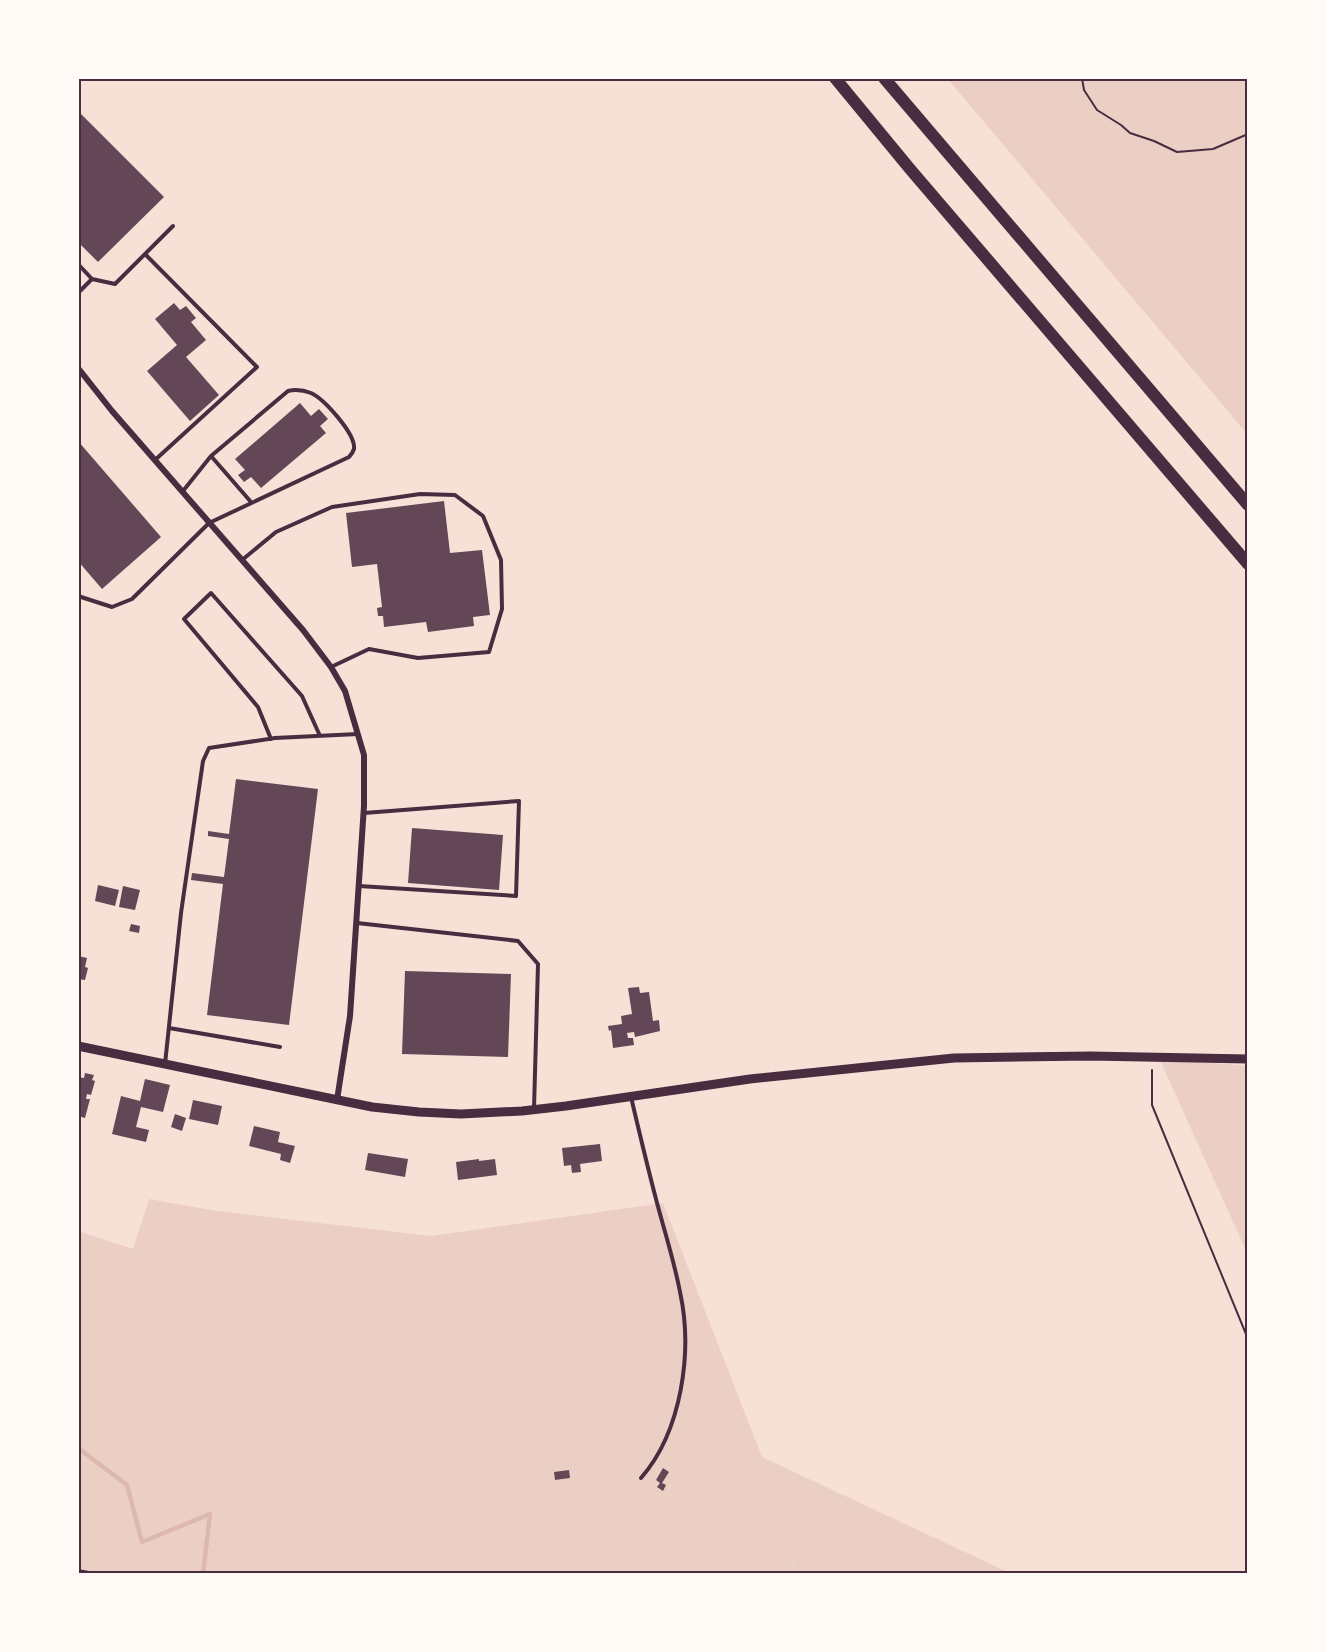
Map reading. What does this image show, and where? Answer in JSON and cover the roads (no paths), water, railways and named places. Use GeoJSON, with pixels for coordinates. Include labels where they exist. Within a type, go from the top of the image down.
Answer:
{"type":"FeatureCollection","features":[{"type":"Feature","properties":{"kind":"highway"},"geometry":{"type":"LineString","coordinates":[[836,78],[918,178],[1248,564]]}},
{"type":"Feature","properties":{"kind":"highway"},"geometry":{"type":"LineString","coordinates":[[884,78],[981,195],[1248,505]]}},
{"type":"Feature","properties":{"kind":"street"},"geometry":{"type":"LineString","coordinates":[[78,368],[303,630],[331,667],[345,691],[364,754],[364,813],[350,1017],[337,1100]]}},
{"type":"Feature","properties":{"kind":"street"},"geometry":{"type":"LineString","coordinates":[[78,1046],[372,1107],[461,1114],[566,1106],[823,1070],[954,1058],[1090,1056],[1248,1059]]}},
{"type":"Feature","properties":{"kind":"lane"},"geometry":{"type":"LineString","coordinates":[[78,264],[92,279],[115,284],[173,226]]}},
{"type":"Feature","properties":{"kind":"lane"},"geometry":{"type":"LineString","coordinates":[[145,254],[257,367],[155,460]]}},
{"type":"Feature","properties":{"kind":"lane"},"geometry":{"type":"LineString","coordinates":[[78,293],[92,279]]}},
{"type":"Feature","properties":{"kind":"lane"},"geometry":{"type":"LineString","coordinates":[[78,596],[112,606],[132,599],[209,523],[350,457],[354,448],[352,439],[348,430],[322,399],[298,389],[288,391],[211,456],[183,491]]}},
{"type":"Feature","properties":{"kind":"lane"},"geometry":{"type":"LineString","coordinates":[[211,456],[251,502]]}},
{"type":"Feature","properties":{"kind":"lane"},"geometry":{"type":"LineString","coordinates":[[242,560],[276,532],[332,507],[420,494],[455,495],[483,516],[501,560],[502,609],[489,652],[418,658],[369,649],[331,667]]}},
{"type":"Feature","properties":{"kind":"lane"},"geometry":{"type":"LineString","coordinates":[[271,739],[258,707],[184,619],[211,593],[302,696],[320,736]]}},
{"type":"Feature","properties":{"kind":"lane"},"geometry":{"type":"LineString","coordinates":[[165,1065],[181,913],[203,761],[209,748],[271,739],[359,734]]}},
{"type":"Feature","properties":{"kind":"lane"},"geometry":{"type":"LineString","coordinates":[[359,886],[516,896],[519,801],[364,813]]}},
{"type":"Feature","properties":{"kind":"lane"},"geometry":{"type":"LineString","coordinates":[[357,923],[518,941],[538,964],[534,1109]]}},
{"type":"Feature","properties":{"kind":"lane"},"geometry":{"type":"LineString","coordinates":[[169,1028],[280,1047]]}},
{"type":"Feature","properties":{"kind":"lane"},"geometry":{"type":"LineString","coordinates":[[631,1096],[681,1293],[685,1327],[683,1366],[677,1404],[666,1438],[651,1466],[641,1478]]}},
{"type":"Feature","properties":{"kind":"waterway"},"geometry":{"type":"LineString","coordinates":[[78,1448],[127,1485],[142,1542],[210,1514],[203,1574]]}}]}
